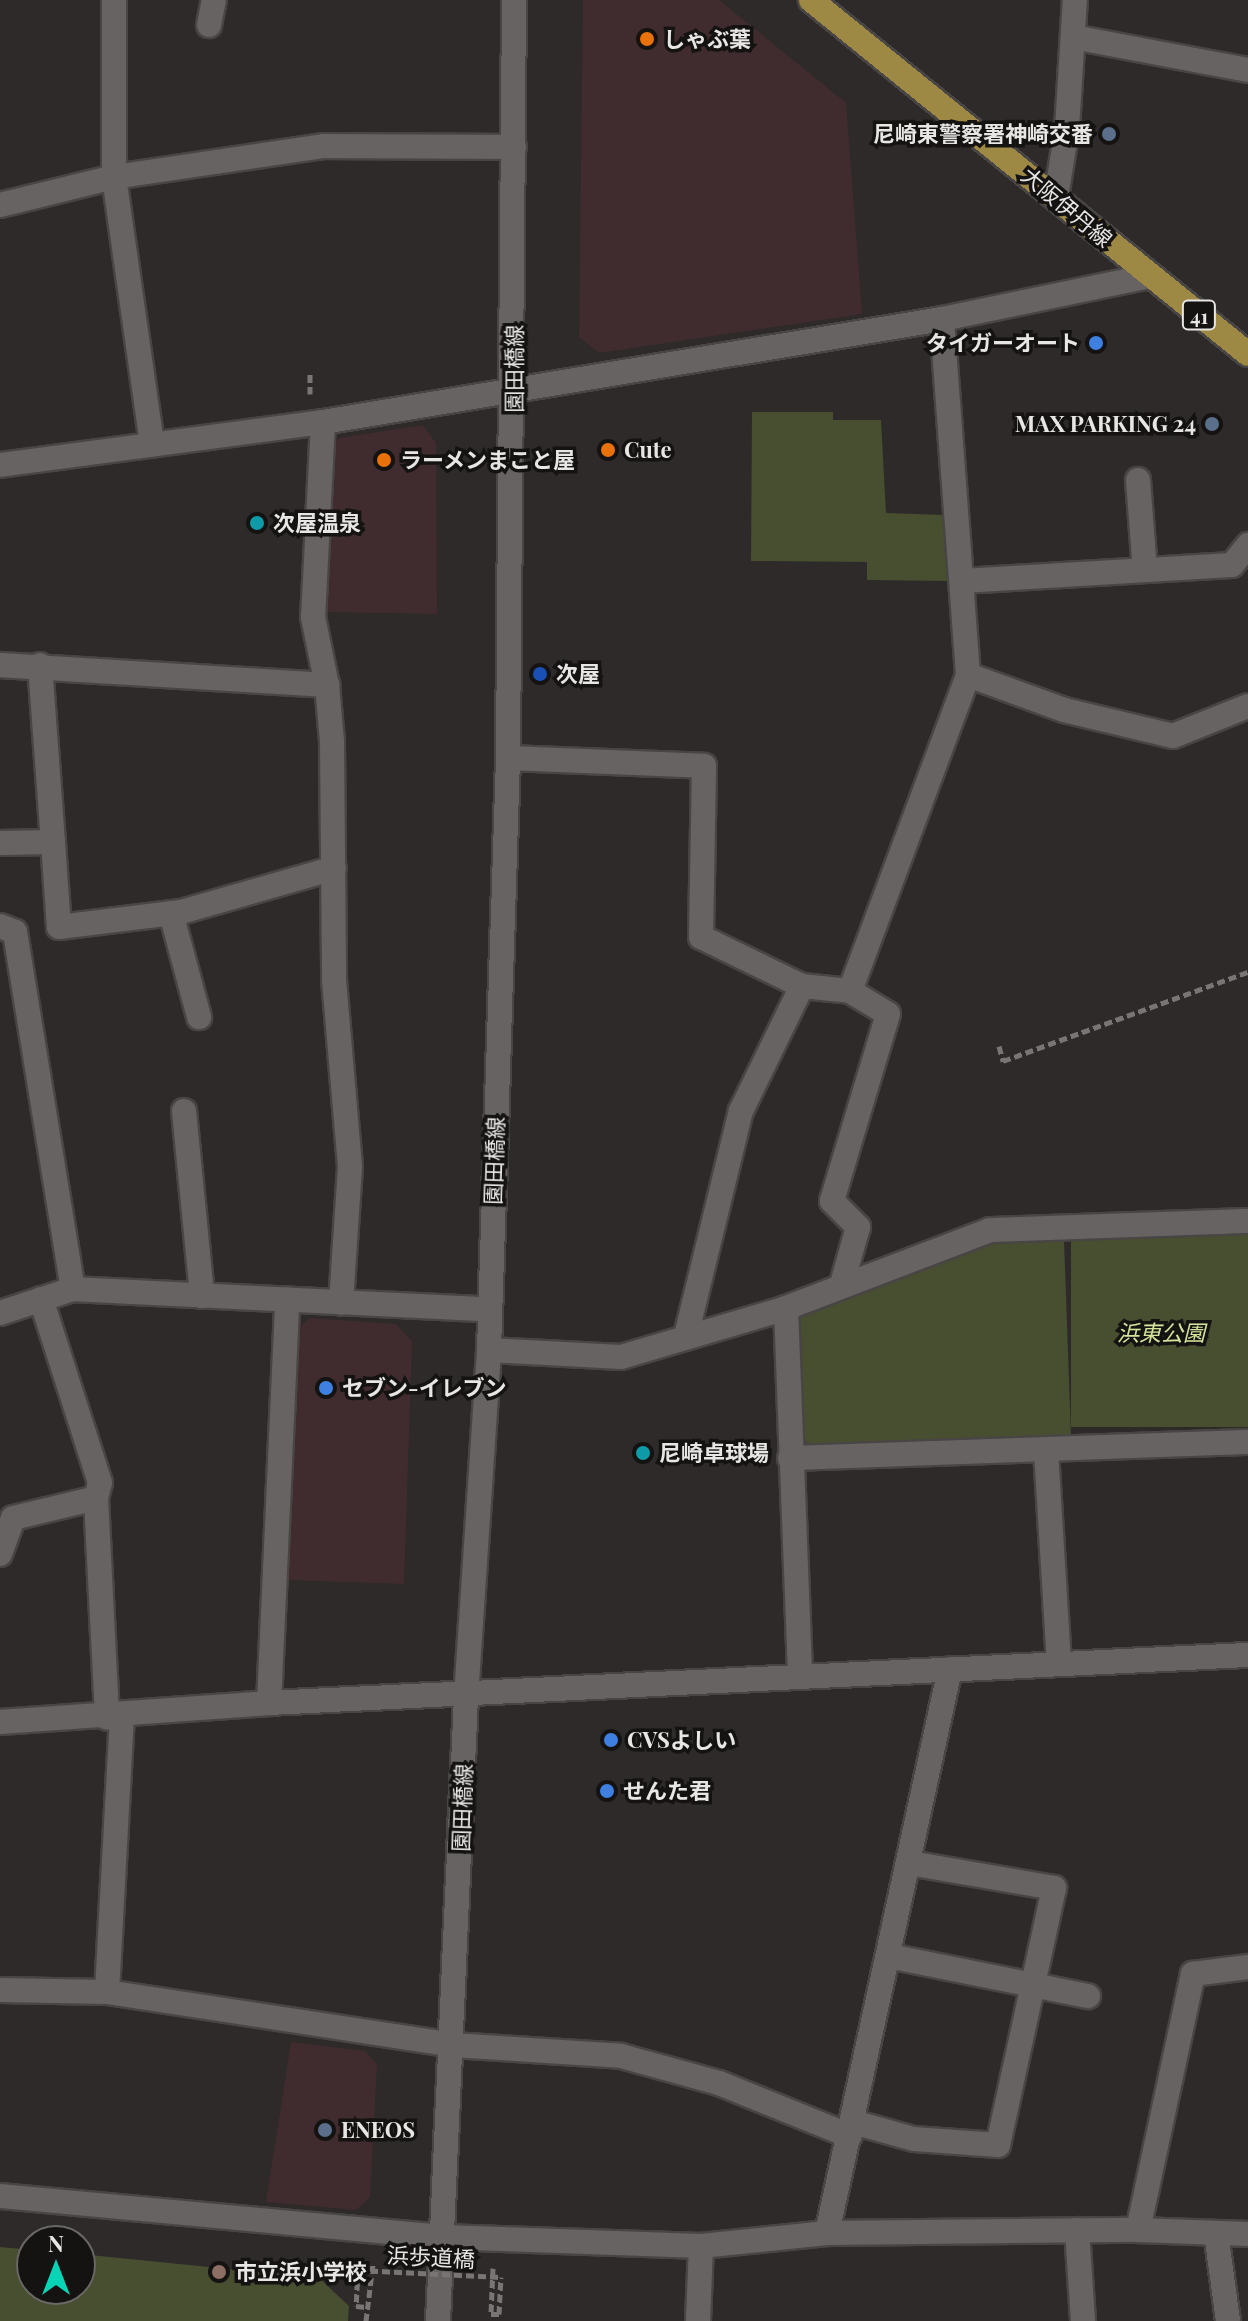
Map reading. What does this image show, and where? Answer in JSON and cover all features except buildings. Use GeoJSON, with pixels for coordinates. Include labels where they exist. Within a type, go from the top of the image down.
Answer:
{"type":"FeatureCollection","features":[{"type":"Feature","properties":{"kind":"main road","name":"大阪伊丹線"},"geometry":{"type":"LineString","coordinates":[[811,0],[1248,354]]}},
{"type":"Feature","properties":{"kind":"street"},"geometry":{"type":"LineString","coordinates":[[114,0],[114,177],[152,444]]}},
{"type":"Feature","properties":{"kind":"street"},"geometry":{"type":"LineString","coordinates":[[209,25],[214,0]]}},
{"type":"Feature","properties":{"kind":"street","name":"園田橋線"},"geometry":{"type":"LineString","coordinates":[[438,2321],[453,2045],[466,1697],[489,1350],[508,758],[514,387],[514,0]]}},
{"type":"Feature","properties":{"kind":"street"},"geometry":{"type":"LineString","coordinates":[[1056,197],[1075,0]]}},
{"type":"Feature","properties":{"kind":"street"},"geometry":{"type":"LineString","coordinates":[[1073,37],[1248,70]]}},
{"type":"Feature","properties":{"kind":"street"},"geometry":{"type":"LineString","coordinates":[[0,205],[114,177],[323,146],[514,147]]}},
{"type":"Feature","properties":{"kind":"street"},"geometry":{"type":"LineString","coordinates":[[0,465],[152,444],[316,411],[514,387],[942,319],[1149,276]]}},
{"type":"Feature","properties":{"kind":"street"},"geometry":{"type":"LineString","coordinates":[[850,991],[968,675],[942,319]]}},
{"type":"Feature","properties":{"kind":"street"},"geometry":{"type":"LineString","coordinates":[[316,411],[313,617],[327,685],[334,868],[334,980],[350,1167],[341,1303]]}},
{"type":"Feature","properties":{"kind":"street"},"geometry":{"type":"LineString","coordinates":[[1138,480],[1145,570]]}},
{"type":"Feature","properties":{"kind":"street"},"geometry":{"type":"LineString","coordinates":[[962,581],[1232,565],[1248,545]]}},
{"type":"Feature","properties":{"kind":"street"},"geometry":{"type":"LineString","coordinates":[[0,665],[40,665],[327,685]]}},
{"type":"Feature","properties":{"kind":"street"},"geometry":{"type":"LineString","coordinates":[[40,665],[59,927],[171,913],[334,868]]}},
{"type":"Feature","properties":{"kind":"street"},"geometry":{"type":"LineString","coordinates":[[968,675],[1064,710],[1173,736],[1248,706]]}},
{"type":"Feature","properties":{"kind":"street"},"geometry":{"type":"LineString","coordinates":[[508,758],[704,766],[701,937],[802,986],[850,991],[888,1014],[832,1201],[858,1227],[842,1284]]}},
{"type":"Feature","properties":{"kind":"street"},"geometry":{"type":"LineString","coordinates":[[0,843],[53,842]]}},
{"type":"Feature","properties":{"kind":"street"},"geometry":{"type":"LineString","coordinates":[[171,913],[199,1017]]}},
{"type":"Feature","properties":{"kind":"street"},"geometry":{"type":"LineString","coordinates":[[0,926],[15,932],[73,1289]]}},
{"type":"Feature","properties":{"kind":"street"},"geometry":{"type":"LineString","coordinates":[[686,1336],[741,1111],[802,986]]}},
{"type":"Feature","properties":{"kind":"street"},"geometry":{"type":"LineString","coordinates":[[184,1111],[202,1296]]}},
{"type":"Feature","properties":{"kind":"street"},"geometry":{"type":"LineString","coordinates":[[489,1350],[621,1357],[786,1308],[842,1284],[990,1230],[1248,1221]]}},
{"type":"Feature","properties":{"kind":"street"},"geometry":{"type":"LineString","coordinates":[[0,1313],[73,1289],[489,1309]]}},
{"type":"Feature","properties":{"kind":"street"},"geometry":{"type":"LineString","coordinates":[[41,1299],[100,1483],[96,1498],[114,1717],[107,1992]]}},
{"type":"Feature","properties":{"kind":"street"},"geometry":{"type":"LineString","coordinates":[[269,1703],[287,1299]]}},
{"type":"Feature","properties":{"kind":"street"},"geometry":{"type":"LineString","coordinates":[[786,1308],[800,1675]]}},
{"type":"Feature","properties":{"kind":"street"},"geometry":{"type":"LineString","coordinates":[[790,1458],[1248,1442]]}},
{"type":"Feature","properties":{"kind":"street"},"geometry":{"type":"LineString","coordinates":[[1046,1451],[1059,1664]]}},
{"type":"Feature","properties":{"kind":"street"},"geometry":{"type":"LineString","coordinates":[[0,1554],[13,1518],[96,1498]]}},
{"type":"Feature","properties":{"kind":"street"},"geometry":{"type":"LineString","coordinates":[[0,1722],[114,1717],[269,1703],[466,1697],[800,1675],[1248,1655]]}},
{"type":"Feature","properties":{"kind":"street"},"geometry":{"type":"LineString","coordinates":[[827,2233],[950,1669]]}},
{"type":"Feature","properties":{"kind":"street"},"geometry":{"type":"LineString","coordinates":[[0,1990],[107,1992],[453,2045],[621,2056],[719,2083],[852,2129],[914,2139],[998,2145],[1054,1888],[909,1863]]}},
{"type":"Feature","properties":{"kind":"street"},"geometry":{"type":"LineString","coordinates":[[889,1956],[1088,1996]]}},
{"type":"Feature","properties":{"kind":"street"},"geometry":{"type":"LineString","coordinates":[[1138,2230],[1193,1974],[1248,1967]]}},
{"type":"Feature","properties":{"kind":"street"},"geometry":{"type":"LineString","coordinates":[[0,2196],[444,2237],[701,2246],[827,2233],[1138,2230],[1248,2234]]}},
{"type":"Feature","properties":{"kind":"street"},"geometry":{"type":"LineString","coordinates":[[1077,2230],[1083,2321]]}},
{"type":"Feature","properties":{"kind":"street"},"geometry":{"type":"LineString","coordinates":[[1216,2233],[1228,2321]]}},
{"type":"Feature","properties":{"kind":"street"},"geometry":{"type":"LineString","coordinates":[[698,2321],[701,2246]]}},
{"type":"Feature","properties":{"kind":"path"},"geometry":{"type":"LineString","coordinates":[[310,371],[316,411]]}},
{"type":"Feature","properties":{"kind":"path"},"geometry":{"type":"LineString","coordinates":[[999,1046],[1003,1061],[1248,972]]}},
{"type":"Feature","properties":{"kind":"path"},"geometry":{"type":"LineString","coordinates":[[366,2321],[370,2265]]}},
{"type":"Feature","properties":{"kind":"path"},"geometry":{"type":"LineString","coordinates":[[490,2317],[493,2268]]}},
{"type":"Feature","properties":{"kind":"path","name":"浜歩道橋"},"geometry":{"type":"LineString","coordinates":[[366,2307],[356,2306],[358,2270],[501,2277],[499,2314],[490,2317]]}},
{"type":"Feature","properties":{"kind":"shaded area"},"geometry":{"type":"Polygon","coordinates":[[[583,0],[719,0],[846,103],[862,314],[599,353],[579,337],[583,0]]]}},
{"type":"Feature","properties":{"kind":"shaded area"},"geometry":{"type":"Polygon","coordinates":[[[423,425],[436,443],[437,614],[324,612],[330,448],[339,438],[423,425]]]}},
{"type":"Feature","properties":{"kind":"shaded area"},"geometry":{"type":"Polygon","coordinates":[[[310,1318],[396,1324],[412,1341],[404,1584],[286,1580],[298,1328],[310,1318]]]}},
{"type":"Feature","properties":{"kind":"shaded area","name":"ENEOS"},"geometry":{"type":"Polygon","coordinates":[[[291,2042],[365,2051],[377,2064],[370,2197],[356,2210],[266,2202],[291,2042]]]}},
{"type":"Feature","properties":{"kind":"green space"},"geometry":{"type":"Polygon","coordinates":[[[752,412],[833,412],[833,420],[881,420],[886,513],[946,515],[949,581],[867,580],[867,562],[751,561],[752,412]]]}},
{"type":"Feature","properties":{"kind":"green space","name":"浜東公園"},"geometry":{"type":"Polygon","coordinates":[[[1071,1233],[1248,1233],[1248,1427],[1071,1427],[1071,1233]]]}},
{"type":"Feature","properties":{"kind":"green space"},"geometry":{"type":"Polygon","coordinates":[[[1064,1240],[1071,1437],[811,1447],[801,1437],[796,1323],[805,1311],[992,1243],[1064,1240]]]}},
{"type":"Feature","properties":{"kind":"green space"},"geometry":{"type":"Polygon","coordinates":[[[0,2247],[16,2248],[16,2305],[96,2305],[96,2256],[319,2278],[349,2306],[348,2321],[0,2321],[0,2247]]]}},
{"type":"Feature","properties":{"kind":"place","name":"しゃぶ葉"},"geometry":{"type":"Point","coordinates":[647,39]}},
{"type":"Feature","properties":{"kind":"place","name":"尼崎東警察署神崎交番"},"geometry":{"type":"Point","coordinates":[1109,134]}},
{"type":"Feature","properties":{"kind":"place","name":"タイガーオート"},"geometry":{"type":"Point","coordinates":[1096,343]}},
{"type":"Feature","properties":{"kind":"place","name":"MAX PARKING 24"},"geometry":{"type":"Point","coordinates":[1212,424]}},
{"type":"Feature","properties":{"kind":"place","name":"Cute"},"geometry":{"type":"Point","coordinates":[608,450]}},
{"type":"Feature","properties":{"kind":"place","name":"ラーメンまこと屋"},"geometry":{"type":"Point","coordinates":[384,460]}},
{"type":"Feature","properties":{"kind":"place","name":"次屋温泉"},"geometry":{"type":"Point","coordinates":[257,523]}},
{"type":"Feature","properties":{"kind":"place","name":"次屋"},"geometry":{"type":"Point","coordinates":[540,674]}},
{"type":"Feature","properties":{"kind":"place","name":"セブン-イレブン"},"geometry":{"type":"Point","coordinates":[326,1388]}},
{"type":"Feature","properties":{"kind":"place","name":"尼崎卓球場"},"geometry":{"type":"Point","coordinates":[643,1453]}},
{"type":"Feature","properties":{"kind":"place","name":"CVSよしい"},"geometry":{"type":"Point","coordinates":[611,1740]}},
{"type":"Feature","properties":{"kind":"place","name":"せんた君"},"geometry":{"type":"Point","coordinates":[607,1791]}},
{"type":"Feature","properties":{"kind":"place","name":"ENEOS"},"geometry":{"type":"Point","coordinates":[325,2130]}},
{"type":"Feature","properties":{"kind":"place","name":"市立浜小学校"},"geometry":{"type":"Point","coordinates":[219,2272]}}]}
